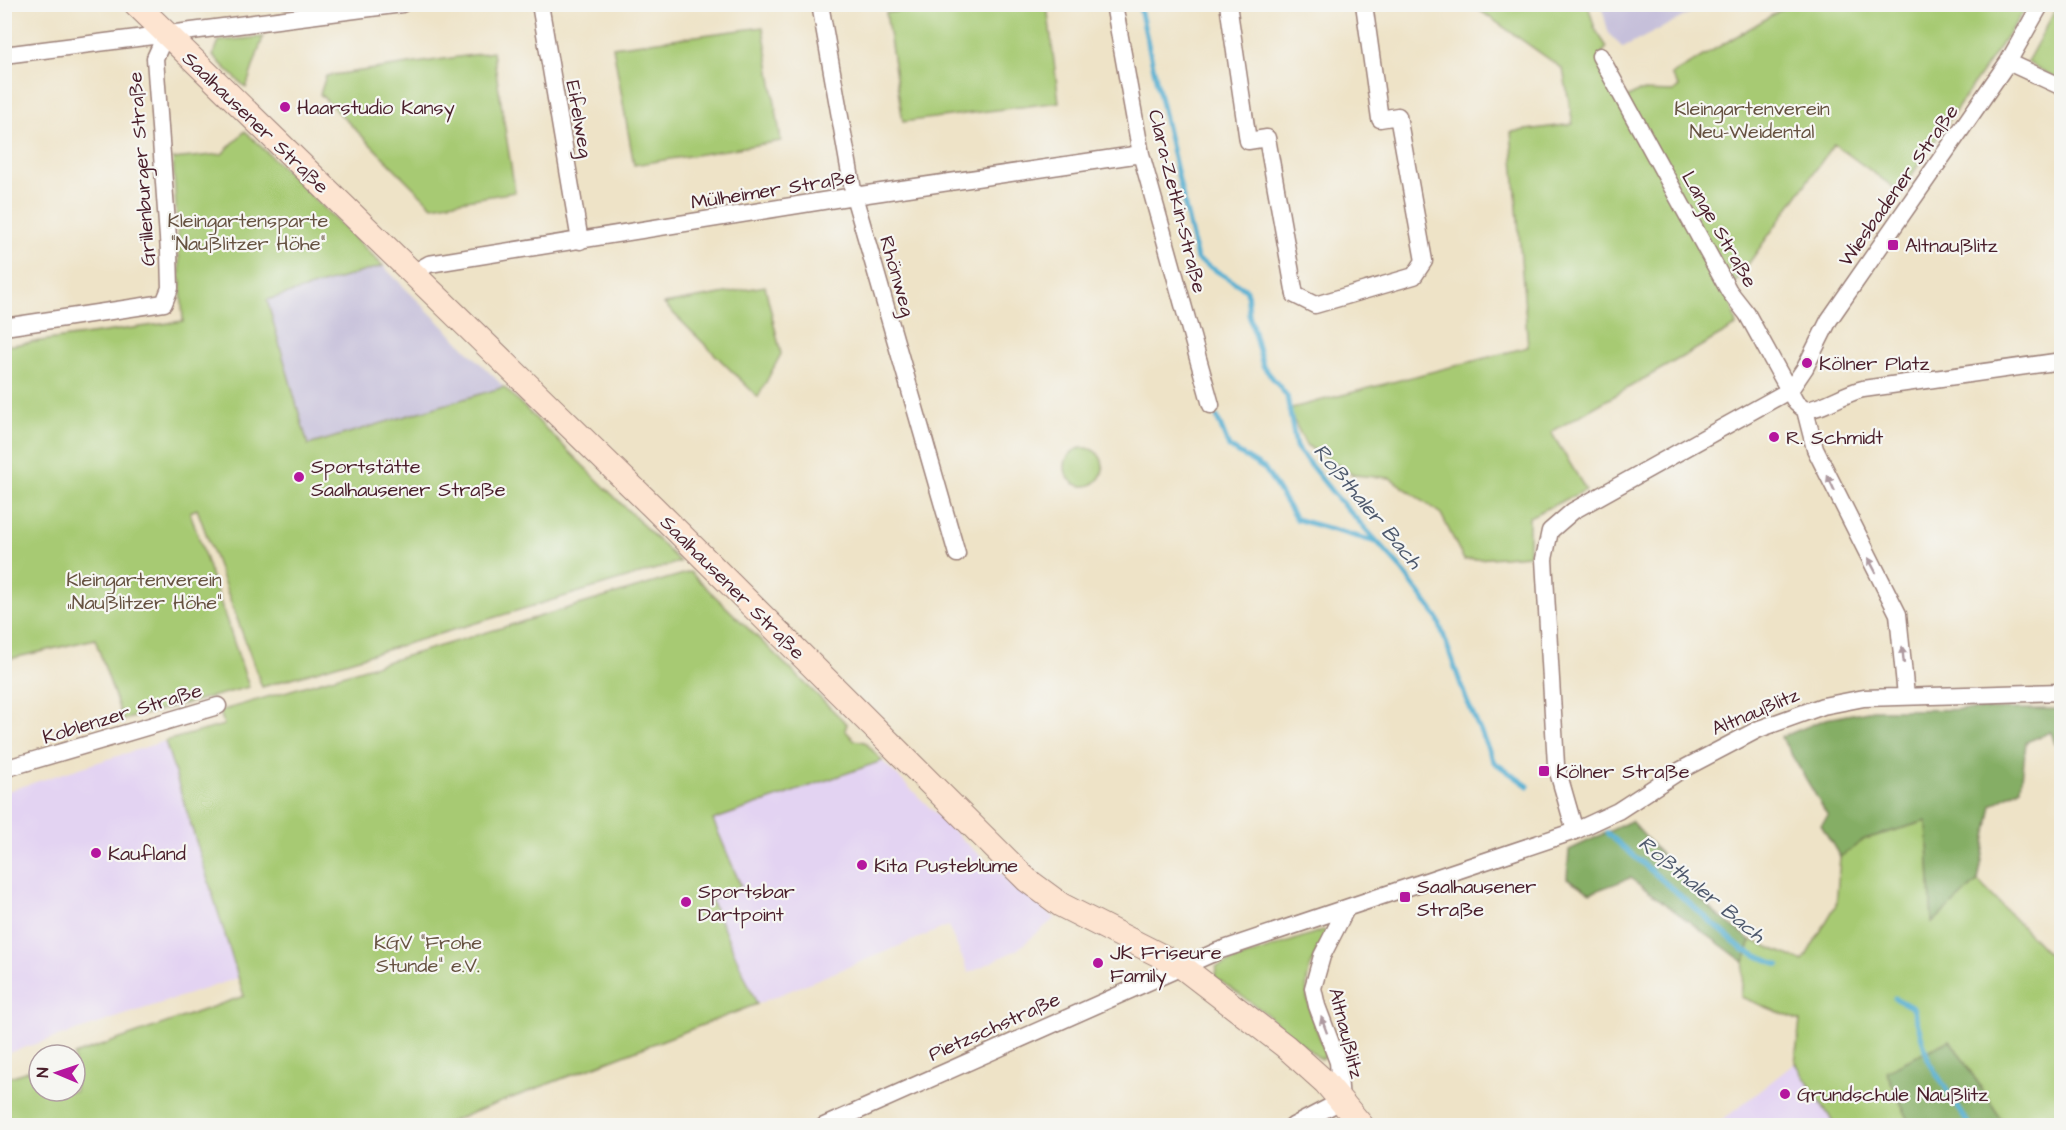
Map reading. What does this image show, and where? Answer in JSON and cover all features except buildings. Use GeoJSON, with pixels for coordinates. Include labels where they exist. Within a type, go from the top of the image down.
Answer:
{"type":"FeatureCollection","features":[{"type":"Feature","properties":{"kind":"street"},"geometry":{"type":"LineString","coordinates":[[4,55],[402,4]]}},
{"type":"Feature","properties":{"kind":"street","name":"Eifelweg"},"geometry":{"type":"LineString","coordinates":[[540,4],[580,241]]}},
{"type":"Feature","properties":{"kind":"street","name":"Rhönweg"},"geometry":{"type":"LineString","coordinates":[[820,4],[854,196],[957,554]]}},
{"type":"Feature","properties":{"kind":"street","name":"Clara-Zetkin-Straße"},"geometry":{"type":"LineString","coordinates":[[1114,4],[1141,154],[1211,405]]}},
{"type":"Feature","properties":{"kind":"street"},"geometry":{"type":"LineString","coordinates":[[1228,4],[1248,141],[1267,138],[1294,295],[1315,305],[1414,276],[1424,261],[1398,116],[1380,119],[1364,4]]}},
{"type":"Feature","properties":{"kind":"street","name":"Wiesbadener Straße"},"geometry":{"type":"LineString","coordinates":[[1790,390],[1805,368],[1829,320],[2008,62],[2041,4]]}},
{"type":"Feature","properties":{"kind":"street","name":"Saalhausener Straße"},"geometry":{"type":"LineString","coordinates":[[140,6],[166,34],[653,507],[1027,880],[1060,905],[1181,966],[1286,1046],[1325,1082],[1362,1125]]}},
{"type":"Feature","properties":{"kind":"street","name":"Grillenburger Straße"},"geometry":{"type":"LineString","coordinates":[[4,327],[164,303],[170,288],[169,252],[155,58],[166,34]]}},
{"type":"Feature","properties":{"kind":"street","name":"Lange Straße"},"geometry":{"type":"LineString","coordinates":[[1600,56],[1729,291],[1747,314],[1796,402],[1804,410]]}},
{"type":"Feature","properties":{"kind":"street"},"geometry":{"type":"LineString","coordinates":[[2008,62],[2061,87]]}},
{"type":"Feature","properties":{"kind":"street","name":"Mülheimer Straße"},"geometry":{"type":"LineString","coordinates":[[413,273],[429,264],[854,196],[1141,154]]}},
{"type":"Feature","properties":{"kind":"street"},"geometry":{"type":"LineString","coordinates":[[1906,696],[1898,614],[1820,460],[1804,410],[1816,409],[1849,393],[1863,389],[2061,361]]}},
{"type":"Feature","properties":{"kind":"street"},"geometry":{"type":"LineString","coordinates":[[1575,831],[1556,765],[1544,560],[1550,531],[1573,511],[1790,390]]}},
{"type":"Feature","properties":{"kind":"street","name":"Altnaußlitz"},"geometry":{"type":"LineString","coordinates":[[1181,966],[1575,831],[1618,811],[1681,770],[1759,729],[1822,706],[1864,698],[2061,692]]}},
{"type":"Feature","properties":{"kind":"street","name":"Koblenzer Straße"},"geometry":{"type":"LineString","coordinates":[[4,770],[218,706]]}},
{"type":"Feature","properties":{"kind":"street","name":"Altnaußlitz"},"geometry":{"type":"LineString","coordinates":[[1341,1101],[1338,1062],[1317,1006],[1313,988],[1322,956],[1346,909]]}},
{"type":"Feature","properties":{"kind":"street","name":"Pietzschstraße"},"geometry":{"type":"LineString","coordinates":[[824,1125],[1181,966]]}},
{"type":"Feature","properties":{"kind":"street"},"geometry":{"type":"LineString","coordinates":[[1293,1125],[1341,1101]]}},
{"type":"Feature","properties":{"kind":"shaded area"},"geometry":{"type":"Polygon","coordinates":[[[1601,4],[1706,5],[1623,48],[1609,34],[1601,4]]]}},
{"type":"Feature","properties":{"kind":"shaded area"},"geometry":{"type":"Polygon","coordinates":[[[383,266],[504,387],[308,445],[267,299],[383,266]]]}},
{"type":"Feature","properties":{"kind":"shaded area"},"geometry":{"type":"Polygon","coordinates":[[[165,741],[238,978],[39,1043],[27,1043],[27,1047],[5,1054],[4,792],[165,741]]]}},
{"type":"Feature","properties":{"kind":"shaded area","name":"Kita Pusteblume"},"geometry":{"type":"Polygon","coordinates":[[[882,761],[968,845],[1055,918],[1018,949],[969,973],[948,926],[757,1004],[711,899],[741,886],[713,820],[882,761]]]}},
{"type":"Feature","properties":{"kind":"shaded area","name":"Grundschule Naußlitz"},"geometry":{"type":"Polygon","coordinates":[[[1795,1063],[1835,1125],[1715,1126],[1795,1063]]]}},
{"type":"Feature","properties":{"kind":"green space"},"geometry":{"type":"Polygon","coordinates":[[[941,5],[1047,5],[1059,102],[903,122],[886,13],[941,5]]]}},
{"type":"Feature","properties":{"kind":"green space","name":"Kleingartenverein Neu-Weidental"},"geometry":{"type":"Polygon","coordinates":[[[1472,5],[1588,5],[1595,29],[1607,47],[1600,56],[1624,100],[1639,91],[1673,92],[1679,87],[1671,75],[1789,5],[2028,5],[1900,192],[1834,144],[1729,291],[1736,326],[1551,432],[1586,490],[1529,517],[1529,555],[1464,560],[1441,514],[1390,478],[1353,475],[1306,445],[1288,409],[1528,347],[1511,132],[1573,124],[1563,69],[1472,5]]]}},
{"type":"Feature","properties":{"kind":"green space"},"geometry":{"type":"Polygon","coordinates":[[[2058,5],[2061,5],[2061,81],[2027,62],[2058,5]]]}},
{"type":"Feature","properties":{"kind":"green space"},"geometry":{"type":"Polygon","coordinates":[[[763,27],[781,141],[634,165],[613,47],[763,27]]]}},
{"type":"Feature","properties":{"kind":"green space"},"geometry":{"type":"Polygon","coordinates":[[[263,37],[246,88],[213,56],[219,41],[263,37]]]}},
{"type":"Feature","properties":{"kind":"green space"},"geometry":{"type":"Polygon","coordinates":[[[493,52],[515,192],[432,206],[320,94],[326,76],[493,52]]]}},
{"type":"Feature","properties":{"kind":"green space","name":"Sportstätte Saalhausener Straße"},"geometry":{"type":"Polygon","coordinates":[[[245,131],[383,266],[267,300],[308,445],[504,387],[680,562],[262,687],[197,509],[190,512],[249,687],[123,720],[95,639],[5,660],[5,346],[183,321],[173,159],[222,154],[245,131]]]}},
{"type":"Feature","properties":{"kind":"green space"},"geometry":{"type":"Polygon","coordinates":[[[765,286],[781,354],[758,397],[664,304],[765,286]]]}},
{"type":"Feature","properties":{"kind":"green space"},"geometry":{"type":"Polygon","coordinates":[[[1084,448],[1097,454],[1103,467],[1097,480],[1084,486],[1071,480],[1065,467],[1071,454],[1084,448]]]}},
{"type":"Feature","properties":{"kind":"green space","name":"KGV \"Frohe Stunde\" e.V."},"geometry":{"type":"Polygon","coordinates":[[[690,572],[847,724],[845,730],[854,740],[865,742],[882,761],[713,820],[741,886],[711,900],[757,1004],[441,1125],[5,1125],[4,1079],[27,1071],[27,1103],[87,1103],[87,1050],[244,996],[165,741],[224,725],[220,711],[690,572]]]}},
{"type":"Feature","properties":{"kind":"green space"},"geometry":{"type":"Polygon","coordinates":[[[2060,709],[2061,744],[2055,744],[2051,732],[2026,742],[2021,788],[1992,805],[1978,881],[1932,923],[1927,821],[1865,839],[1840,857],[1821,825],[1828,816],[1781,737],[1826,719],[1873,710],[2060,709]]]}},
{"type":"Feature","properties":{"kind":"green space"},"geometry":{"type":"Polygon","coordinates":[[[1631,821],[1712,911],[1751,940],[1744,962],[1630,878],[1590,893],[1567,878],[1569,850],[1631,821]]]}},
{"type":"Feature","properties":{"kind":"green space"},"geometry":{"type":"Polygon","coordinates":[[[1927,821],[1932,922],[1978,881],[2061,967],[2061,1125],[2005,1125],[1950,1040],[1886,1071],[1911,1125],[1835,1125],[1795,1063],[1800,1021],[1741,997],[1744,962],[1751,940],[1803,961],[1836,905],[1840,857],[1865,839],[1927,821]]]}},
{"type":"Feature","properties":{"kind":"green space"},"geometry":{"type":"Polygon","coordinates":[[[1323,930],[1327,933],[1310,967],[1307,981],[1309,1007],[1327,1056],[1320,1059],[1264,1012],[1215,977],[1216,967],[1323,930]]]}},
{"type":"Feature","properties":{"kind":"green space"},"geometry":{"type":"Polygon","coordinates":[[[1950,1040],[2005,1125],[1911,1125],[1886,1071],[1950,1040]]]}},
{"type":"Feature","properties":{"kind":"waterway","name":"Roßthaler Bach"},"geometry":{"type":"LineString","coordinates":[[1139,4],[1197,259],[1247,290],[1249,314],[1263,366],[1287,396],[1296,447],[1333,493],[1399,566],[1437,617],[1466,699],[1494,762],[1528,786]]}},
{"type":"Feature","properties":{"kind":"waterway"},"geometry":{"type":"LineString","coordinates":[[1217,417],[1229,447],[1265,469],[1296,519],[1376,542]]}},
{"type":"Feature","properties":{"kind":"waterway","name":"Roßthaler Bach"},"geometry":{"type":"LineString","coordinates":[[1607,833],[1744,950],[1779,965]]}},
{"type":"Feature","properties":{"kind":"waterway","name":"Roßthaler Bach"},"geometry":{"type":"LineString","coordinates":[[1895,998],[1913,1008],[1929,1062],[1970,1126]]}},
{"type":"Feature","properties":{"kind":"place","name":"Haarstudio Kansy"},"geometry":{"type":"Point","coordinates":[285,107]}},
{"type":"Feature","properties":{"kind":"place","name":"Altnaußlitz"},"geometry":{"type":"Point","coordinates":[1893,245]}},
{"type":"Feature","properties":{"kind":"place","name":"Kölner Platz"},"geometry":{"type":"Point","coordinates":[1807,363]}},
{"type":"Feature","properties":{"kind":"place","name":"R. Schmidt"},"geometry":{"type":"Point","coordinates":[1774,437]}},
{"type":"Feature","properties":{"kind":"place","name":"Sportstätte Saalhausener Straße"},"geometry":{"type":"Point","coordinates":[299,477]}},
{"type":"Feature","properties":{"kind":"place","name":"Kölner Straße"},"geometry":{"type":"Point","coordinates":[1544,771]}},
{"type":"Feature","properties":{"kind":"place","name":"Kaufland"},"geometry":{"type":"Point","coordinates":[96,853]}},
{"type":"Feature","properties":{"kind":"place","name":"Kita Pusteblume"},"geometry":{"type":"Point","coordinates":[862,865]}},
{"type":"Feature","properties":{"kind":"place","name":"Saalhausener Straße"},"geometry":{"type":"Point","coordinates":[1405,897]}},
{"type":"Feature","properties":{"kind":"place","name":"Sportsbar Dartpoint"},"geometry":{"type":"Point","coordinates":[686,902]}},
{"type":"Feature","properties":{"kind":"place","name":"JK Friseure Family"},"geometry":{"type":"Point","coordinates":[1098,963]}},
{"type":"Feature","properties":{"kind":"place","name":"Grundschule Naußlitz"},"geometry":{"type":"Point","coordinates":[1785,1094]}},
{"type":"Feature","properties":{"kind":"park label","name":"Kleingartensparte \"Naußlitzer Höhe\""},"geometry":{"type":"Point","coordinates":[248,232]}},
{"type":"Feature","properties":{"kind":"park label","name":"Kleingartenverein „Naußlitzer Höhe“"},"geometry":{"type":"Point","coordinates":[144,590]}}]}
